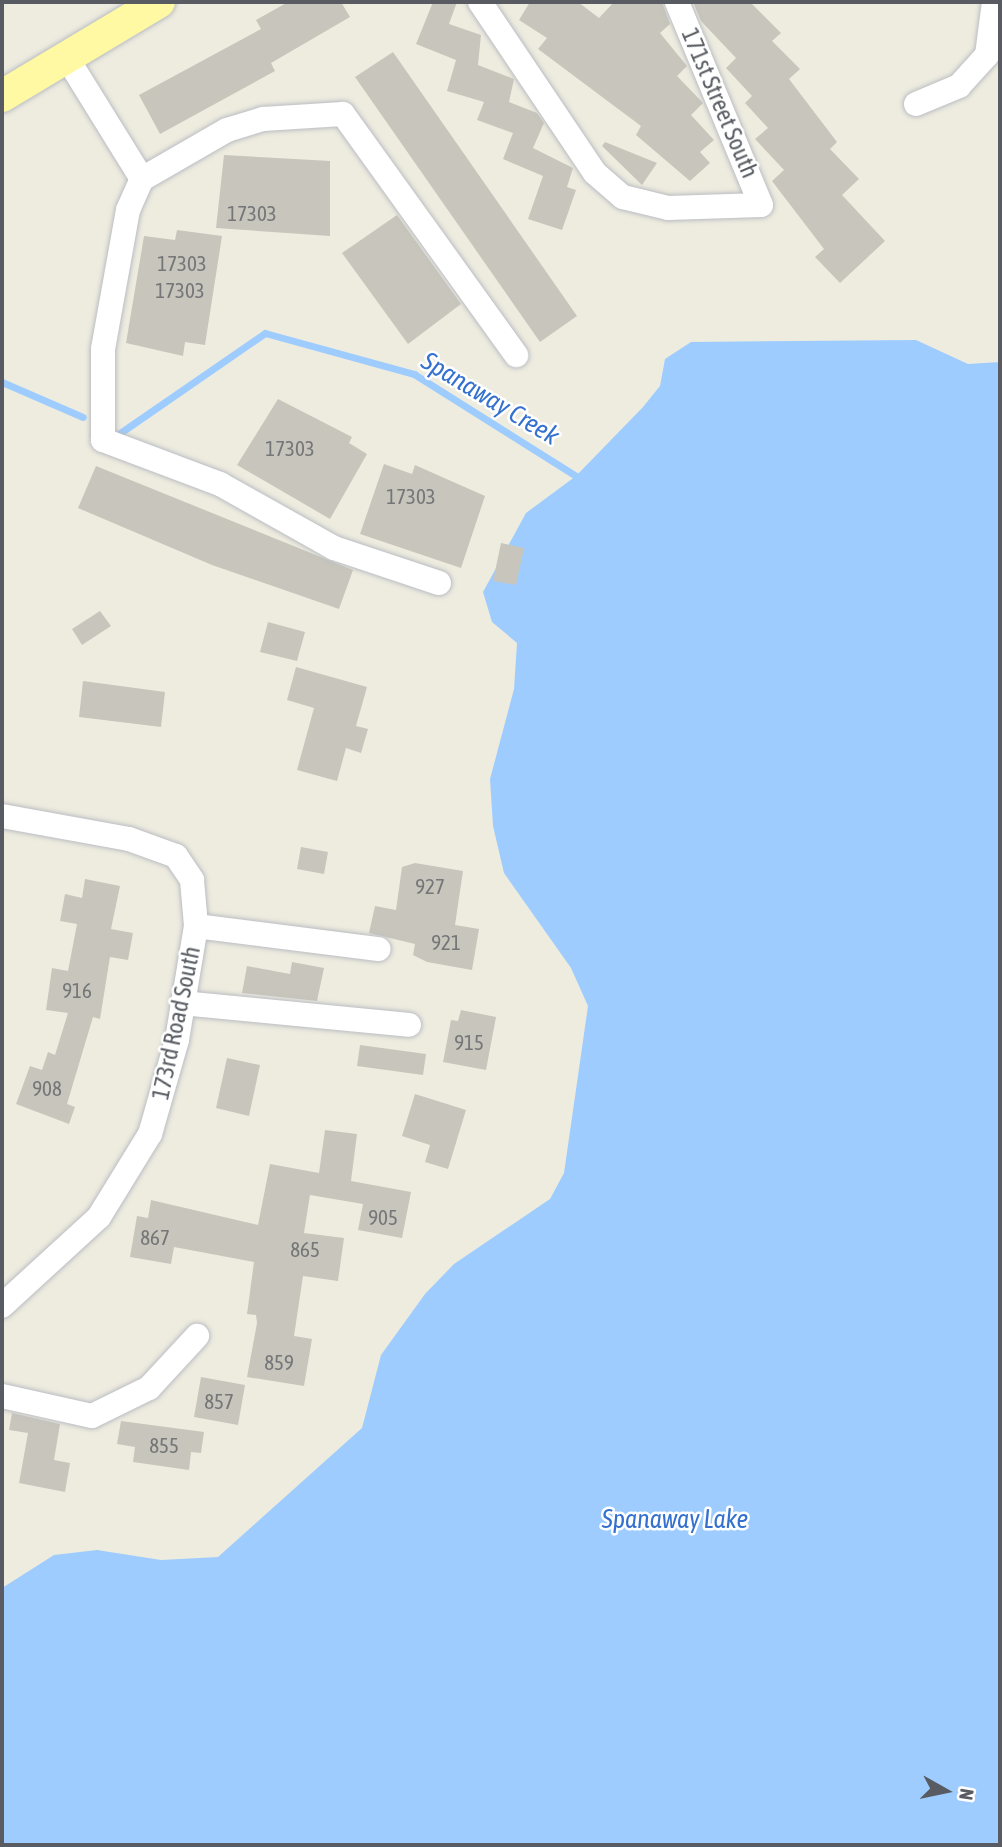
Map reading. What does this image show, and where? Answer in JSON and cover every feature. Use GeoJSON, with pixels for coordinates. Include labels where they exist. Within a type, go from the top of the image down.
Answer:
{"type":"FeatureCollection","features":[{"type":"Feature","properties":{"kind":"main road"},"geometry":{"type":"LineString","coordinates":[[2,96],[67,58],[144,6]]}},
{"type":"Feature","properties":{"kind":"street","name":"171st Street South"},"geometry":{"type":"LineString","coordinates":[[480,2],[595,173],[623,197],[668,208],[761,205],[677,2]]}},
{"type":"Feature","properties":{"kind":"street"},"geometry":{"type":"LineString","coordinates":[[916,104],[959,86],[988,55],[994,2]]}},
{"type":"Feature","properties":{"kind":"street"},"geometry":{"type":"LineString","coordinates":[[67,58],[142,179]]}},
{"type":"Feature","properties":{"kind":"street"},"geometry":{"type":"LineString","coordinates":[[439,583],[334,548],[220,484],[103,440],[110,299],[128,209],[142,179],[227,130],[263,119],[343,114],[516,355]]}},
{"type":"Feature","properties":{"kind":"street","name":"173rd Road South"},"geometry":{"type":"LineString","coordinates":[[2,816],[130,839],[176,856],[192,880],[196,926],[164,1092],[129,1172],[99,1217],[2,1306]]}},
{"type":"Feature","properties":{"kind":"street"},"geometry":{"type":"LineString","coordinates":[[196,926],[379,949]]}},
{"type":"Feature","properties":{"kind":"street"},"geometry":{"type":"LineString","coordinates":[[182,1003],[409,1025]]}},
{"type":"Feature","properties":{"kind":"street"},"geometry":{"type":"LineString","coordinates":[[2,1396],[92,1416],[149,1388],[197,1336]]}},
{"type":"Feature","properties":{"kind":"water","name":"Spanaway Lake"},"geometry":{"type":"Polygon","coordinates":[[[916,340],[968,364],[1000,362],[1000,1845],[2,1845],[2,1588],[54,1555],[97,1550],[161,1560],[218,1557],[362,1428],[381,1355],[425,1294],[454,1264],[550,1199],[564,1173],[588,1006],[571,968],[504,873],[493,826],[490,779],[514,689],[517,643],[492,622],[483,592],[526,513],[576,476],[643,407],[660,386],[665,359],[691,342],[916,340]]]}},
{"type":"Feature","properties":{"kind":"building"},"geometry":{"type":"Polygon","coordinates":[[[288,2],[341,2],[350,17],[271,63],[275,71],[160,134],[139,95],[261,29],[256,20],[288,2]]]}},
{"type":"Feature","properties":{"kind":"building"},"geometry":{"type":"Polygon","coordinates":[[[433,2],[457,2],[449,24],[481,35],[478,65],[514,79],[509,102],[537,113],[544,123],[533,148],[573,168],[567,187],[576,190],[562,230],[528,219],[543,176],[503,159],[513,133],[477,120],[484,102],[447,91],[456,60],[416,44],[433,2]]]}},
{"type":"Feature","properties":{"kind":"building"},"geometry":{"type":"Polygon","coordinates":[[[530,2],[578,2],[599,18],[614,2],[662,2],[670,24],[660,33],[687,66],[677,76],[703,103],[691,115],[714,140],[700,152],[710,163],[690,181],[636,135],[641,126],[538,49],[547,38],[519,20],[530,2]]]}},
{"type":"Feature","properties":{"kind":"building"},"geometry":{"type":"Polygon","coordinates":[[[693,2],[750,2],[781,33],[772,41],[800,69],[789,79],[837,142],[830,149],[859,179],[842,195],[885,241],[840,283],[815,257],[824,249],[772,181],[784,170],[755,139],[768,128],[745,103],[752,96],[726,68],[736,58],[701,21],[693,2]]]}},
{"type":"Feature","properties":{"kind":"building"},"geometry":{"type":"Polygon","coordinates":[[[393,52],[577,316],[540,342],[355,77],[393,52]]]}},
{"type":"Feature","properties":{"kind":"building"},"geometry":{"type":"Polygon","coordinates":[[[605,142],[657,163],[642,185],[602,146],[605,142]]]}},
{"type":"Feature","properties":{"kind":"building"},"geometry":{"type":"Polygon","coordinates":[[[224,155],[330,161],[330,236],[216,228],[224,155]]]}},
{"type":"Feature","properties":{"kind":"building"},"geometry":{"type":"Polygon","coordinates":[[[397,215],[461,304],[408,344],[342,253],[397,215]]]}},
{"type":"Feature","properties":{"kind":"building"},"geometry":{"type":"Polygon","coordinates":[[[177,230],[222,236],[205,345],[185,342],[183,356],[126,343],[144,236],[175,240],[177,230]]]}},
{"type":"Feature","properties":{"kind":"building"},"geometry":{"type":"Polygon","coordinates":[[[278,399],[352,437],[349,443],[367,454],[330,519],[237,465],[278,399]]]}},
{"type":"Feature","properties":{"kind":"building"},"geometry":{"type":"Polygon","coordinates":[[[384,464],[412,474],[415,465],[485,496],[461,568],[360,534],[384,464]]]}},
{"type":"Feature","properties":{"kind":"building"},"geometry":{"type":"Polygon","coordinates":[[[96,466],[353,570],[339,609],[212,565],[78,508],[96,466]]]}},
{"type":"Feature","properties":{"kind":"building"},"geometry":{"type":"Polygon","coordinates":[[[501,543],[524,548],[516,585],[493,581],[501,543]]]}},
{"type":"Feature","properties":{"kind":"building"},"geometry":{"type":"Polygon","coordinates":[[[100,611],[111,626],[82,645],[72,629],[100,611]]]}},
{"type":"Feature","properties":{"kind":"building"},"geometry":{"type":"Polygon","coordinates":[[[268,622],[305,632],[297,661],[260,652],[268,622]]]}},
{"type":"Feature","properties":{"kind":"building"},"geometry":{"type":"Polygon","coordinates":[[[296,667],[367,687],[356,726],[368,729],[361,753],[346,748],[337,781],[297,770],[314,708],[287,700],[296,667]]]}},
{"type":"Feature","properties":{"kind":"building"},"geometry":{"type":"Polygon","coordinates":[[[83,681],[165,692],[161,727],[79,717],[83,681]]]}},
{"type":"Feature","properties":{"kind":"building"},"geometry":{"type":"Polygon","coordinates":[[[301,847],[328,852],[324,874],[297,869],[301,847]]]}},
{"type":"Feature","properties":{"kind":"building"},"geometry":{"type":"Polygon","coordinates":[[[415,863],[463,871],[455,925],[479,929],[472,970],[427,962],[413,955],[415,944],[369,933],[375,906],[396,910],[402,867],[415,863]]]}},
{"type":"Feature","properties":{"kind":"building"},"geometry":{"type":"Polygon","coordinates":[[[85,879],[120,886],[111,929],[133,933],[128,960],[110,957],[100,1019],[93,1017],[67,1104],[75,1107],[69,1124],[16,1104],[30,1066],[42,1070],[48,1052],[55,1055],[68,1013],[46,1010],[52,968],[68,971],[77,924],[60,921],[65,894],[82,898],[85,879]]]}},
{"type":"Feature","properties":{"kind":"building"},"geometry":{"type":"Polygon","coordinates":[[[292,962],[324,968],[317,1001],[242,993],[247,966],[290,974],[292,962]]]}},
{"type":"Feature","properties":{"kind":"building"},"geometry":{"type":"Polygon","coordinates":[[[461,1010],[496,1017],[486,1070],[443,1062],[451,1020],[458,1021],[461,1010]]]}},
{"type":"Feature","properties":{"kind":"building"},"geometry":{"type":"Polygon","coordinates":[[[360,1045],[426,1054],[423,1075],[357,1066],[360,1045]]]}},
{"type":"Feature","properties":{"kind":"building"},"geometry":{"type":"Polygon","coordinates":[[[227,1058],[260,1065],[249,1116],[216,1108],[227,1058]]]}},
{"type":"Feature","properties":{"kind":"building"},"geometry":{"type":"Polygon","coordinates":[[[415,1094],[466,1110],[448,1169],[425,1162],[430,1145],[402,1136],[415,1094]]]}},
{"type":"Feature","properties":{"kind":"building"},"geometry":{"type":"Polygon","coordinates":[[[325,1130],[357,1134],[351,1181],[411,1192],[402,1238],[358,1230],[363,1204],[310,1195],[304,1233],[344,1238],[338,1281],[303,1276],[294,1336],[312,1339],[304,1386],[247,1377],[257,1323],[256,1315],[247,1314],[254,1262],[174,1247],[171,1264],[130,1257],[137,1216],[148,1218],[151,1200],[258,1225],[270,1164],[319,1173],[325,1130]]]}},
{"type":"Feature","properties":{"kind":"building"},"geometry":{"type":"Polygon","coordinates":[[[201,1377],[245,1385],[238,1425],[194,1417],[201,1377]]]}},
{"type":"Feature","properties":{"kind":"building"},"geometry":{"type":"Polygon","coordinates":[[[12,1413],[60,1424],[54,1460],[70,1463],[65,1492],[19,1483],[28,1433],[9,1430],[12,1413]]]}},
{"type":"Feature","properties":{"kind":"building"},"geometry":{"type":"Polygon","coordinates":[[[121,1421],[204,1432],[201,1453],[191,1452],[189,1470],[133,1462],[135,1447],[117,1444],[121,1421]]]}},
{"type":"Feature","properties":{"kind":"waterway","name":"Spanaway Creek"},"geometry":{"type":"LineString","coordinates":[[120,433],[265,333],[414,374],[576,476]]}},
{"type":"Feature","properties":{"kind":"waterway","name":"Spanaway Creek"},"geometry":{"type":"LineString","coordinates":[[2,382],[83,417]]}}]}
